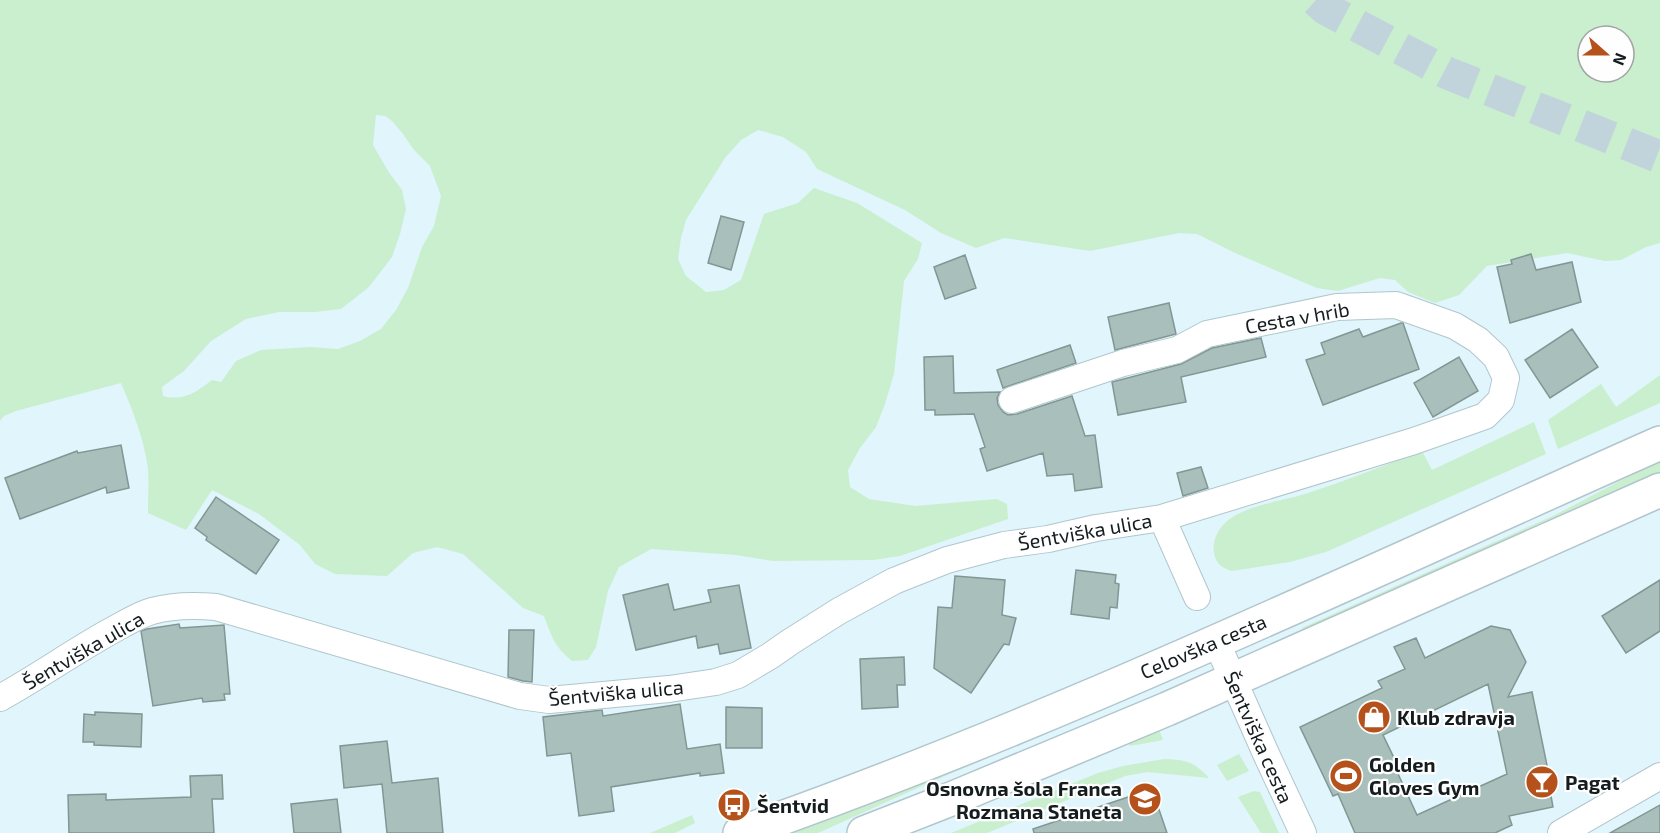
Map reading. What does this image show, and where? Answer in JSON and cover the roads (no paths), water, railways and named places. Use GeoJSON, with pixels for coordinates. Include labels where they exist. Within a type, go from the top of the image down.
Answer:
{"type":"FeatureCollection","features":[{"type":"Feature","properties":{"kind":"main road","name":"Celovška cesta"},"geometry":{"type":"LineString","coordinates":[[740,833],[846,795],[968,747],[1216,641],[1660,443]]}},
{"type":"Feature","properties":{"kind":"main road","name":"Celovška cesta"},"geometry":{"type":"LineString","coordinates":[[864,833],[1167,709],[1660,490]]}},
{"type":"Feature","properties":{"kind":"street","name":"Cesta v hrib"},"geometry":{"type":"LineString","coordinates":[[1012,400],[1124,363],[1178,350],[1207,334],[1337,307],[1396,305],[1455,326],[1478,340],[1496,357],[1506,378],[1502,399],[1485,416],[1414,441],[1162,518]]}},
{"type":"Feature","properties":{"kind":"street"},"geometry":{"type":"LineString","coordinates":[[1162,518],[1197,597]]}},
{"type":"Feature","properties":{"kind":"street","name":"Šentviška ulica"},"geometry":{"type":"LineString","coordinates":[[0,698],[85,645],[129,621],[150,611],[192,605],[216,607],[520,696],[549,700],[707,684],[738,675],[848,606],[894,581],[947,560],[1004,545],[1162,518]]}},
{"type":"Feature","properties":{"kind":"street","name":"Šentviška cesta"},"geometry":{"type":"LineString","coordinates":[[1216,641],[1303,833]]}},
{"type":"Feature","properties":{"kind":"street"},"geometry":{"type":"LineString","coordinates":[[1561,833],[1660,776]]}},
{"type":"Feature","properties":{"kind":"tunnel"},"geometry":{"type":"LineString","coordinates":[[1316,0],[1326,9],[1447,73],[1660,157]]}},
{"type":"Feature","properties":{"kind":"place","name":"Klub zdravja"},"geometry":{"type":"Point","coordinates":[1374,717]}},
{"type":"Feature","properties":{"kind":"place","name":"Golden Gloves Gym"},"geometry":{"type":"Point","coordinates":[1346,776]}},
{"type":"Feature","properties":{"kind":"place","name":"Pagat"},"geometry":{"type":"Point","coordinates":[1542,782]}},
{"type":"Feature","properties":{"kind":"place","name":"Osnovna šola Franca Rozmana Staneta"},"geometry":{"type":"Point","coordinates":[1145,799]}},
{"type":"Feature","properties":{"kind":"place","name":"Šentvid"},"geometry":{"type":"Point","coordinates":[734,805]}}]}
